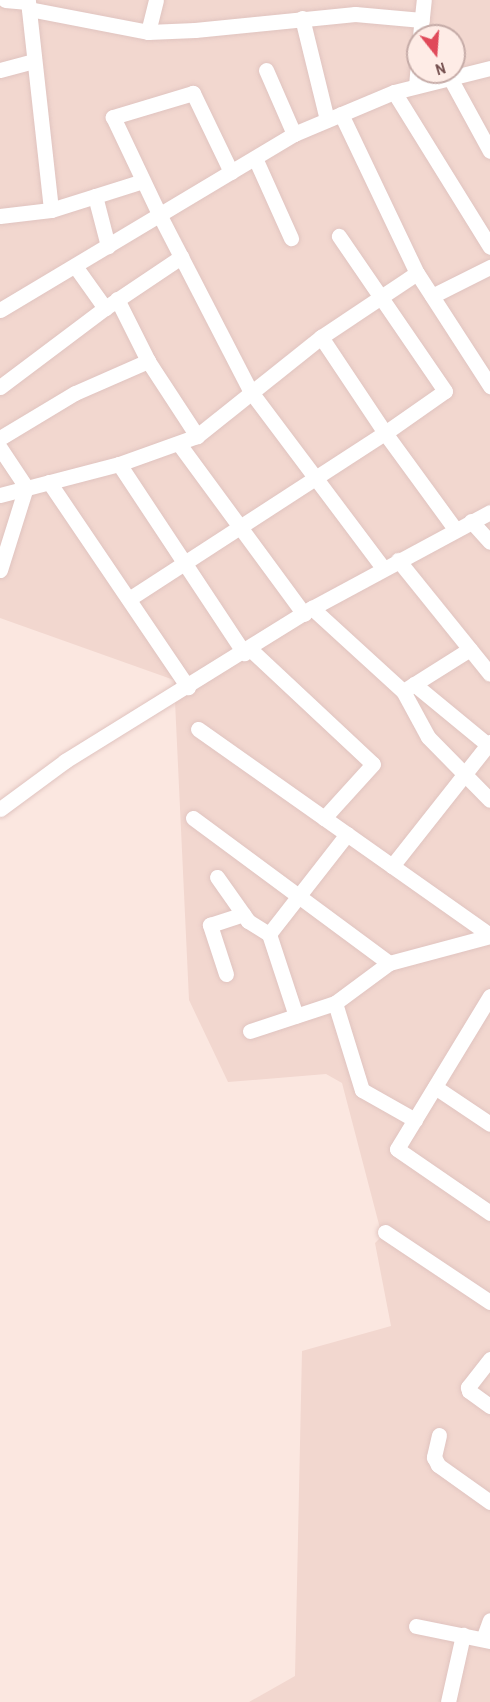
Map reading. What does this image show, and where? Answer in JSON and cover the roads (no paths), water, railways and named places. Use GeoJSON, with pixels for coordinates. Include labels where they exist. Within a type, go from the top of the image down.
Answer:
{"type":"FeatureCollection","features":[{"type":"Feature","properties":{"kind":"street"},"geometry":{"type":"LineString","coordinates":[[5,0],[148,32],[195,30],[355,14],[422,20]]}},
{"type":"Feature","properties":{"kind":"street"},"geometry":{"type":"LineString","coordinates":[[148,32],[156,0]]}},
{"type":"Feature","properties":{"kind":"street"},"geometry":{"type":"LineString","coordinates":[[422,24],[424,0]]}},
{"type":"Feature","properties":{"kind":"street"},"geometry":{"type":"LineString","coordinates":[[28,4],[51,210]]}},
{"type":"Feature","properties":{"kind":"street"},"geometry":{"type":"LineString","coordinates":[[302,18],[334,117],[417,273],[490,386]]}},
{"type":"Feature","properties":{"kind":"street"},"geometry":{"type":"LineString","coordinates":[[0,70],[33,61]]}},
{"type":"Feature","properties":{"kind":"street"},"geometry":{"type":"LineString","coordinates":[[466,74],[490,68]]}},
{"type":"Feature","properties":{"kind":"street"},"geometry":{"type":"LineString","coordinates":[[266,70],[294,134]]}},
{"type":"Feature","properties":{"kind":"street"},"geometry":{"type":"LineString","coordinates":[[0,310],[294,134],[394,92],[424,84]]}},
{"type":"Feature","properties":{"kind":"street"},"geometry":{"type":"LineString","coordinates":[[453,84],[490,151]]}},
{"type":"Feature","properties":{"kind":"street"},"geometry":{"type":"LineString","coordinates":[[394,92],[490,247]]}},
{"type":"Feature","properties":{"kind":"street"},"geometry":{"type":"LineString","coordinates":[[231,172],[193,93],[113,117],[160,216],[251,392],[383,568]]}},
{"type":"Feature","properties":{"kind":"street"},"geometry":{"type":"LineString","coordinates":[[255,158],[291,238]]}},
{"type":"Feature","properties":{"kind":"street"},"geometry":{"type":"LineString","coordinates":[[0,216],[51,210],[144,181]]}},
{"type":"Feature","properties":{"kind":"street"},"geometry":{"type":"LineString","coordinates":[[95,196],[108,246]]}},
{"type":"Feature","properties":{"kind":"street"},"geometry":{"type":"LineString","coordinates":[[129,599],[385,433],[445,391],[339,236]]}},
{"type":"Feature","properties":{"kind":"street"},"geometry":{"type":"LineString","coordinates":[[0,387],[111,304],[181,257]]}},
{"type":"Feature","properties":{"kind":"street"},"geometry":{"type":"LineString","coordinates":[[75,266],[111,304],[196,436]]}},
{"type":"Feature","properties":{"kind":"street"},"geometry":{"type":"LineString","coordinates":[[432,296],[490,267]]}},
{"type":"Feature","properties":{"kind":"street"},"geometry":{"type":"LineString","coordinates":[[0,495],[119,464],[196,436],[321,337],[417,273]]}},
{"type":"Feature","properties":{"kind":"street"},"geometry":{"type":"LineString","coordinates":[[321,337],[385,433],[455,529]]}},
{"type":"Feature","properties":{"kind":"street"},"geometry":{"type":"LineString","coordinates":[[0,438],[75,393],[148,361]]}},
{"type":"Feature","properties":{"kind":"street"},"geometry":{"type":"LineString","coordinates":[[179,444],[240,527],[308,611],[408,688],[489,743],[392,866]]}},
{"type":"Feature","properties":{"kind":"street"},"geometry":{"type":"LineString","coordinates":[[0,448],[26,487]]}},
{"type":"Feature","properties":{"kind":"street"},"geometry":{"type":"LineString","coordinates":[[119,464],[184,563],[247,651],[373,764],[324,818]]}},
{"type":"Feature","properties":{"kind":"street"},"geometry":{"type":"LineString","coordinates":[[49,482],[188,687]]}},
{"type":"Feature","properties":{"kind":"street"},"geometry":{"type":"LineString","coordinates":[[0,570],[26,487]]}},
{"type":"Feature","properties":{"kind":"street"},"geometry":{"type":"LineString","coordinates":[[0,809],[65,761],[247,651],[308,611],[383,568],[490,512]]}},
{"type":"Feature","properties":{"kind":"street"},"geometry":{"type":"LineString","coordinates":[[471,521],[490,542]]}},
{"type":"Feature","properties":{"kind":"street"},"geometry":{"type":"LineString","coordinates":[[399,560],[490,674]]}},
{"type":"Feature","properties":{"kind":"street"},"geometry":{"type":"LineString","coordinates":[[408,688],[470,649]]}},
{"type":"Feature","properties":{"kind":"street"},"geometry":{"type":"LineString","coordinates":[[408,688],[428,737],[490,800]]}},
{"type":"Feature","properties":{"kind":"street"},"geometry":{"type":"LineString","coordinates":[[198,729],[490,935]]}},
{"type":"Feature","properties":{"kind":"street"},"geometry":{"type":"LineString","coordinates":[[193,818],[389,963]]}},
{"type":"Feature","properties":{"kind":"street"},"geometry":{"type":"LineString","coordinates":[[269,934],[347,834]]}},
{"type":"Feature","properties":{"kind":"street"},"geometry":{"type":"LineString","coordinates":[[217,877],[248,921],[269,934],[296,1016]]}},
{"type":"Feature","properties":{"kind":"street"},"geometry":{"type":"LineString","coordinates":[[226,974],[210,925],[243,914]]}},
{"type":"Feature","properties":{"kind":"street"},"geometry":{"type":"LineString","coordinates":[[250,1032],[335,1002],[389,963],[490,935]]}},
{"type":"Feature","properties":{"kind":"street"},"geometry":{"type":"LineString","coordinates":[[490,996],[397,1149],[490,1213]]}},
{"type":"Feature","properties":{"kind":"street"},"geometry":{"type":"LineString","coordinates":[[335,1002],[362,1090],[415,1120]]}},
{"type":"Feature","properties":{"kind":"street"},"geometry":{"type":"LineString","coordinates":[[435,1087],[490,1124]]}},
{"type":"Feature","properties":{"kind":"street"},"geometry":{"type":"LineString","coordinates":[[385,1232],[490,1302]]}},
{"type":"Feature","properties":{"kind":"street"},"geometry":{"type":"LineString","coordinates":[[490,1359],[468,1387],[469,1391],[490,1406]]}},
{"type":"Feature","properties":{"kind":"street"},"geometry":{"type":"LineString","coordinates":[[439,1435],[434,1458],[438,1465],[490,1502]]}},
{"type":"Feature","properties":{"kind":"street"},"geometry":{"type":"LineString","coordinates":[[416,1626],[486,1640],[490,1620]]}},
{"type":"Feature","properties":{"kind":"street"},"geometry":{"type":"LineString","coordinates":[[448,1702],[463,1635]]}}]}
